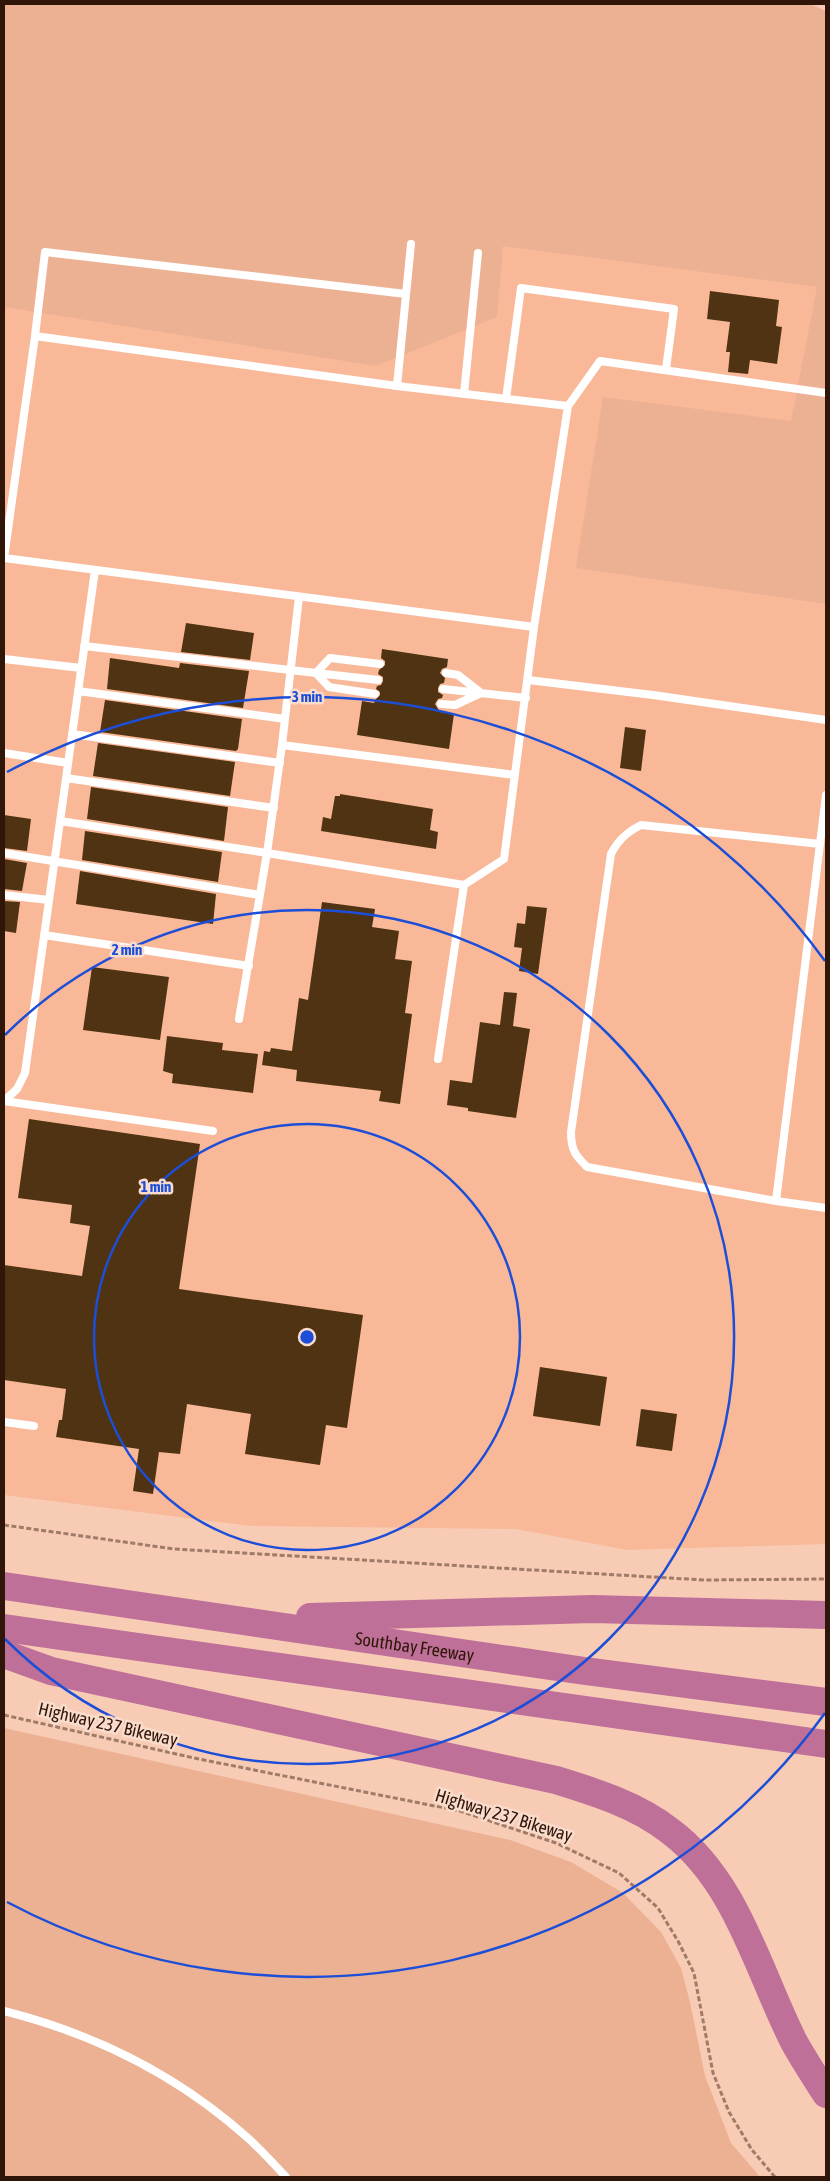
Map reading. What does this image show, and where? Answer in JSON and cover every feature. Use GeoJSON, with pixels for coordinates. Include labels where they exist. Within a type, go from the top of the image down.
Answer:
{"type":"FeatureCollection","features":[{"type":"Feature","properties":{"kind":"highway","name":"Southbay Freeway"},"geometry":{"type":"LineString","coordinates":[[4,1586],[585,1671],[826,1702]]}},
{"type":"Feature","properties":{"kind":"highway"},"geometry":{"type":"LineString","coordinates":[[240,1620],[592,1608],[826,1615]]}},
{"type":"Feature","properties":{"kind":"highway"},"geometry":{"type":"LineString","coordinates":[[4,1628],[826,1744]]}},
{"type":"Feature","properties":{"kind":"highway"},"geometry":{"type":"LineString","coordinates":[[4,1644],[826,1758]]}},
{"type":"Feature","properties":{"kind":"highway"},"geometry":{"type":"LineString","coordinates":[[4,1654],[51,1671],[556,1780],[599,1793],[636,1810],[670,1831],[698,1856],[721,1889],[740,1924],[795,2043],[826,2094]]}},
{"type":"Feature","properties":{"kind":"lane"},"geometry":{"type":"LineString","coordinates":[[397,386],[411,244]]}},
{"type":"Feature","properties":{"kind":"lane"},"geometry":{"type":"LineString","coordinates":[[406,294],[45,252],[4,558],[534,627]]}},
{"type":"Feature","properties":{"kind":"lane"},"geometry":{"type":"LineString","coordinates":[[464,394],[478,253]]}},
{"type":"Feature","properties":{"kind":"lane"},"geometry":{"type":"LineString","coordinates":[[506,399],[521,288],[674,309],[666,369]]}},
{"type":"Feature","properties":{"kind":"lane"},"geometry":{"type":"LineString","coordinates":[[35,336],[397,386],[568,406]]}},
{"type":"Feature","properties":{"kind":"lane"},"geometry":{"type":"LineString","coordinates":[[60,821],[464,885],[504,859],[534,627],[568,406],[600,361],[826,393]]}},
{"type":"Feature","properties":{"kind":"lane"},"geometry":{"type":"LineString","coordinates":[[4,1101],[17,1090],[25,1073],[95,570]]}},
{"type":"Feature","properties":{"kind":"lane"},"geometry":{"type":"LineString","coordinates":[[239,1019],[274,808],[299,597]]}},
{"type":"Feature","properties":{"kind":"lane"},"geometry":{"type":"LineString","coordinates":[[84,646],[378,680]]}},
{"type":"Feature","properties":{"kind":"lane"},"geometry":{"type":"LineString","coordinates":[[316,673],[330,658],[380,664]]}},
{"type":"Feature","properties":{"kind":"lane"},"geometry":{"type":"LineString","coordinates":[[4,659],[81,668]]}},
{"type":"Feature","properties":{"kind":"lane"},"geometry":{"type":"LineString","coordinates":[[316,673],[329,687],[376,694]]}},
{"type":"Feature","properties":{"kind":"lane"},"geometry":{"type":"LineString","coordinates":[[446,673],[458,675],[481,693]]}},
{"type":"Feature","properties":{"kind":"lane"},"geometry":{"type":"LineString","coordinates":[[528,680],[653,695],[826,720]]}},
{"type":"Feature","properties":{"kind":"lane"},"geometry":{"type":"LineString","coordinates":[[443,689],[526,698]]}},
{"type":"Feature","properties":{"kind":"lane"},"geometry":{"type":"LineString","coordinates":[[78,691],[285,719]]}},
{"type":"Feature","properties":{"kind":"lane"},"geometry":{"type":"LineString","coordinates":[[441,704],[455,705],[481,693]]}},
{"type":"Feature","properties":{"kind":"lane"},"geometry":{"type":"LineString","coordinates":[[72,734],[280,763]]}},
{"type":"Feature","properties":{"kind":"lane"},"geometry":{"type":"LineString","coordinates":[[282,745],[515,775]]}},
{"type":"Feature","properties":{"kind":"lane"},"geometry":{"type":"LineString","coordinates":[[4,753],[68,763]]}},
{"type":"Feature","properties":{"kind":"lane"},"geometry":{"type":"LineString","coordinates":[[66,778],[274,808]]}},
{"type":"Feature","properties":{"kind":"lane"},"geometry":{"type":"LineString","coordinates":[[776,1201],[826,795]]}},
{"type":"Feature","properties":{"kind":"lane"},"geometry":{"type":"LineString","coordinates":[[820,844],[641,825],[630,830],[618,842],[611,854],[571,1132],[571,1146],[577,1156],[588,1167],[598,1170],[826,1208]]}},
{"type":"Feature","properties":{"kind":"lane"},"geometry":{"type":"LineString","coordinates":[[4,853],[260,895]]}},
{"type":"Feature","properties":{"kind":"lane"},"geometry":{"type":"LineString","coordinates":[[438,1059],[464,885]]}},
{"type":"Feature","properties":{"kind":"lane"},"geometry":{"type":"LineString","coordinates":[[4,894],[49,900]]}},
{"type":"Feature","properties":{"kind":"lane"},"geometry":{"type":"LineString","coordinates":[[44,935],[249,966]]}},
{"type":"Feature","properties":{"kind":"lane"},"geometry":{"type":"LineString","coordinates":[[4,1101],[213,1131]]}},
{"type":"Feature","properties":{"kind":"lane"},"geometry":{"type":"LineString","coordinates":[[4,1422],[34,1426]]}},
{"type":"Feature","properties":{"kind":"lane"},"geometry":{"type":"LineString","coordinates":[[4,2011],[34,2019],[97,2042],[156,2070],[204,2102],[250,2139],[286,2177]]}},
{"type":"Feature","properties":{"kind":"path"},"geometry":{"type":"LineString","coordinates":[[4,1525],[174,1549],[704,1580],[826,1579]]}},
{"type":"Feature","properties":{"kind":"path","name":"Highway 237 Bikeway"},"geometry":{"type":"LineString","coordinates":[[4,1715],[194,1758],[460,1811],[556,1843],[619,1873],[658,1908],[678,1941],[694,1973],[713,2073],[729,2112],[752,2150],[775,2177]]}},
{"type":"Feature","properties":{"kind":"shaded area"},"geometry":{"type":"Polygon","coordinates":[[[4,4],[810,4],[826,11],[826,604],[576,568],[603,397],[791,421],[817,287],[503,246],[497,317],[376,366],[4,307],[4,4]]]}},
{"type":"Feature","properties":{"kind":"shaded area"},"geometry":{"type":"Polygon","coordinates":[[[4,181],[826,211],[826,1544],[627,1550],[516,1529],[251,1526],[4,1495],[4,181]]]}},
{"type":"Feature","properties":{"kind":"shaded area"},"geometry":{"type":"Polygon","coordinates":[[[4,1728],[510,1840],[571,1862],[623,1893],[661,1932],[681,1968],[705,2076],[731,2143],[760,2177],[4,2177],[4,1728]]]}},
{"type":"Feature","properties":{"kind":"building"},"geometry":{"type":"Polygon","coordinates":[[[710,291],[779,300],[776,326],[782,327],[777,364],[750,360],[748,374],[728,372],[730,352],[726,352],[730,322],[707,319],[710,291]]]}},
{"type":"Feature","properties":{"kind":"building"},"geometry":{"type":"Polygon","coordinates":[[[186,623],[254,633],[250,660],[181,652],[186,623]]]}},
{"type":"Feature","properties":{"kind":"building"},"geometry":{"type":"Polygon","coordinates":[[[382,649],[448,659],[447,667],[442,669],[440,673],[445,678],[444,683],[440,684],[438,688],[438,692],[443,695],[435,704],[440,712],[454,714],[449,749],[357,735],[362,701],[374,703],[380,695],[380,692],[376,689],[383,681],[383,677],[378,674],[379,670],[385,665],[385,661],[381,658],[382,649]]]}},
{"type":"Feature","properties":{"kind":"building"},"geometry":{"type":"Polygon","coordinates":[[[110,658],[179,668],[180,663],[249,671],[243,708],[107,689],[110,658]]]}},
{"type":"Feature","properties":{"kind":"building"},"geometry":{"type":"Polygon","coordinates":[[[105,700],[242,719],[238,749],[236,751],[100,732],[105,700]]]}},
{"type":"Feature","properties":{"kind":"building"},"geometry":{"type":"Polygon","coordinates":[[[625,727],[646,730],[641,771],[620,768],[625,727]]]}},
{"type":"Feature","properties":{"kind":"building"},"geometry":{"type":"Polygon","coordinates":[[[98,743],[235,762],[230,796],[93,776],[98,743]]]}},
{"type":"Feature","properties":{"kind":"building"},"geometry":{"type":"Polygon","coordinates":[[[91,787],[228,807],[224,841],[87,819],[91,787]]]}},
{"type":"Feature","properties":{"kind":"building"},"geometry":{"type":"Polygon","coordinates":[[[340,794],[433,809],[430,830],[438,832],[436,849],[321,831],[323,817],[331,819],[335,796],[340,796],[340,794]]]}},
{"type":"Feature","properties":{"kind":"building"},"geometry":{"type":"Polygon","coordinates":[[[4,815],[31,819],[27,851],[4,848],[4,815]]]}},
{"type":"Feature","properties":{"kind":"building"},"geometry":{"type":"Polygon","coordinates":[[[85,831],[222,852],[218,882],[82,860],[85,831]]]}},
{"type":"Feature","properties":{"kind":"building"},"geometry":{"type":"Polygon","coordinates":[[[4,859],[27,863],[22,891],[4,889],[4,859]]]}},
{"type":"Feature","properties":{"kind":"building"},"geometry":{"type":"Polygon","coordinates":[[[80,871],[216,894],[213,924],[76,904],[80,871]]]}},
{"type":"Feature","properties":{"kind":"building"},"geometry":{"type":"Polygon","coordinates":[[[4,901],[20,902],[16,933],[4,931],[4,901]]]}},
{"type":"Feature","properties":{"kind":"building"},"geometry":{"type":"Polygon","coordinates":[[[322,902],[375,909],[372,927],[399,931],[395,959],[412,961],[405,1013],[412,1014],[400,1104],[379,1101],[381,1091],[296,1081],[297,1070],[262,1065],[264,1051],[270,1052],[271,1048],[292,1051],[299,998],[308,1000],[322,902]]]}},
{"type":"Feature","properties":{"kind":"building"},"geometry":{"type":"Polygon","coordinates":[[[527,906],[547,908],[538,974],[519,971],[522,948],[514,947],[517,923],[525,924],[527,906]]]}},
{"type":"Feature","properties":{"kind":"building"},"geometry":{"type":"Polygon","coordinates":[[[92,967],[169,977],[160,1040],[83,1030],[92,967]]]}},
{"type":"Feature","properties":{"kind":"building"},"geometry":{"type":"Polygon","coordinates":[[[504,992],[517,993],[513,1026],[530,1029],[516,1118],[468,1111],[468,1108],[447,1105],[450,1080],[472,1083],[480,1022],[500,1025],[504,992]]]}},
{"type":"Feature","properties":{"kind":"building"},"geometry":{"type":"Polygon","coordinates":[[[167,1036],[223,1043],[222,1050],[258,1054],[253,1093],[172,1083],[173,1074],[163,1071],[167,1036]]]}},
{"type":"Feature","properties":{"kind":"building"},"geometry":{"type":"Polygon","coordinates":[[[29,1119],[200,1144],[179,1289],[363,1315],[347,1428],[326,1425],[320,1465],[245,1454],[251,1414],[187,1404],[180,1454],[159,1452],[153,1494],[133,1491],[139,1449],[56,1437],[59,1420],[62,1420],[66,1389],[4,1380],[4,1265],[82,1276],[90,1226],[70,1223],[72,1205],[18,1198],[29,1119]]]}},
{"type":"Feature","properties":{"kind":"building"},"geometry":{"type":"Polygon","coordinates":[[[540,1367],[607,1377],[600,1426],[533,1416],[540,1367]]]}},
{"type":"Feature","properties":{"kind":"building"},"geometry":{"type":"Polygon","coordinates":[[[641,1409],[677,1414],[672,1451],[636,1446],[641,1409]]]}}]}
